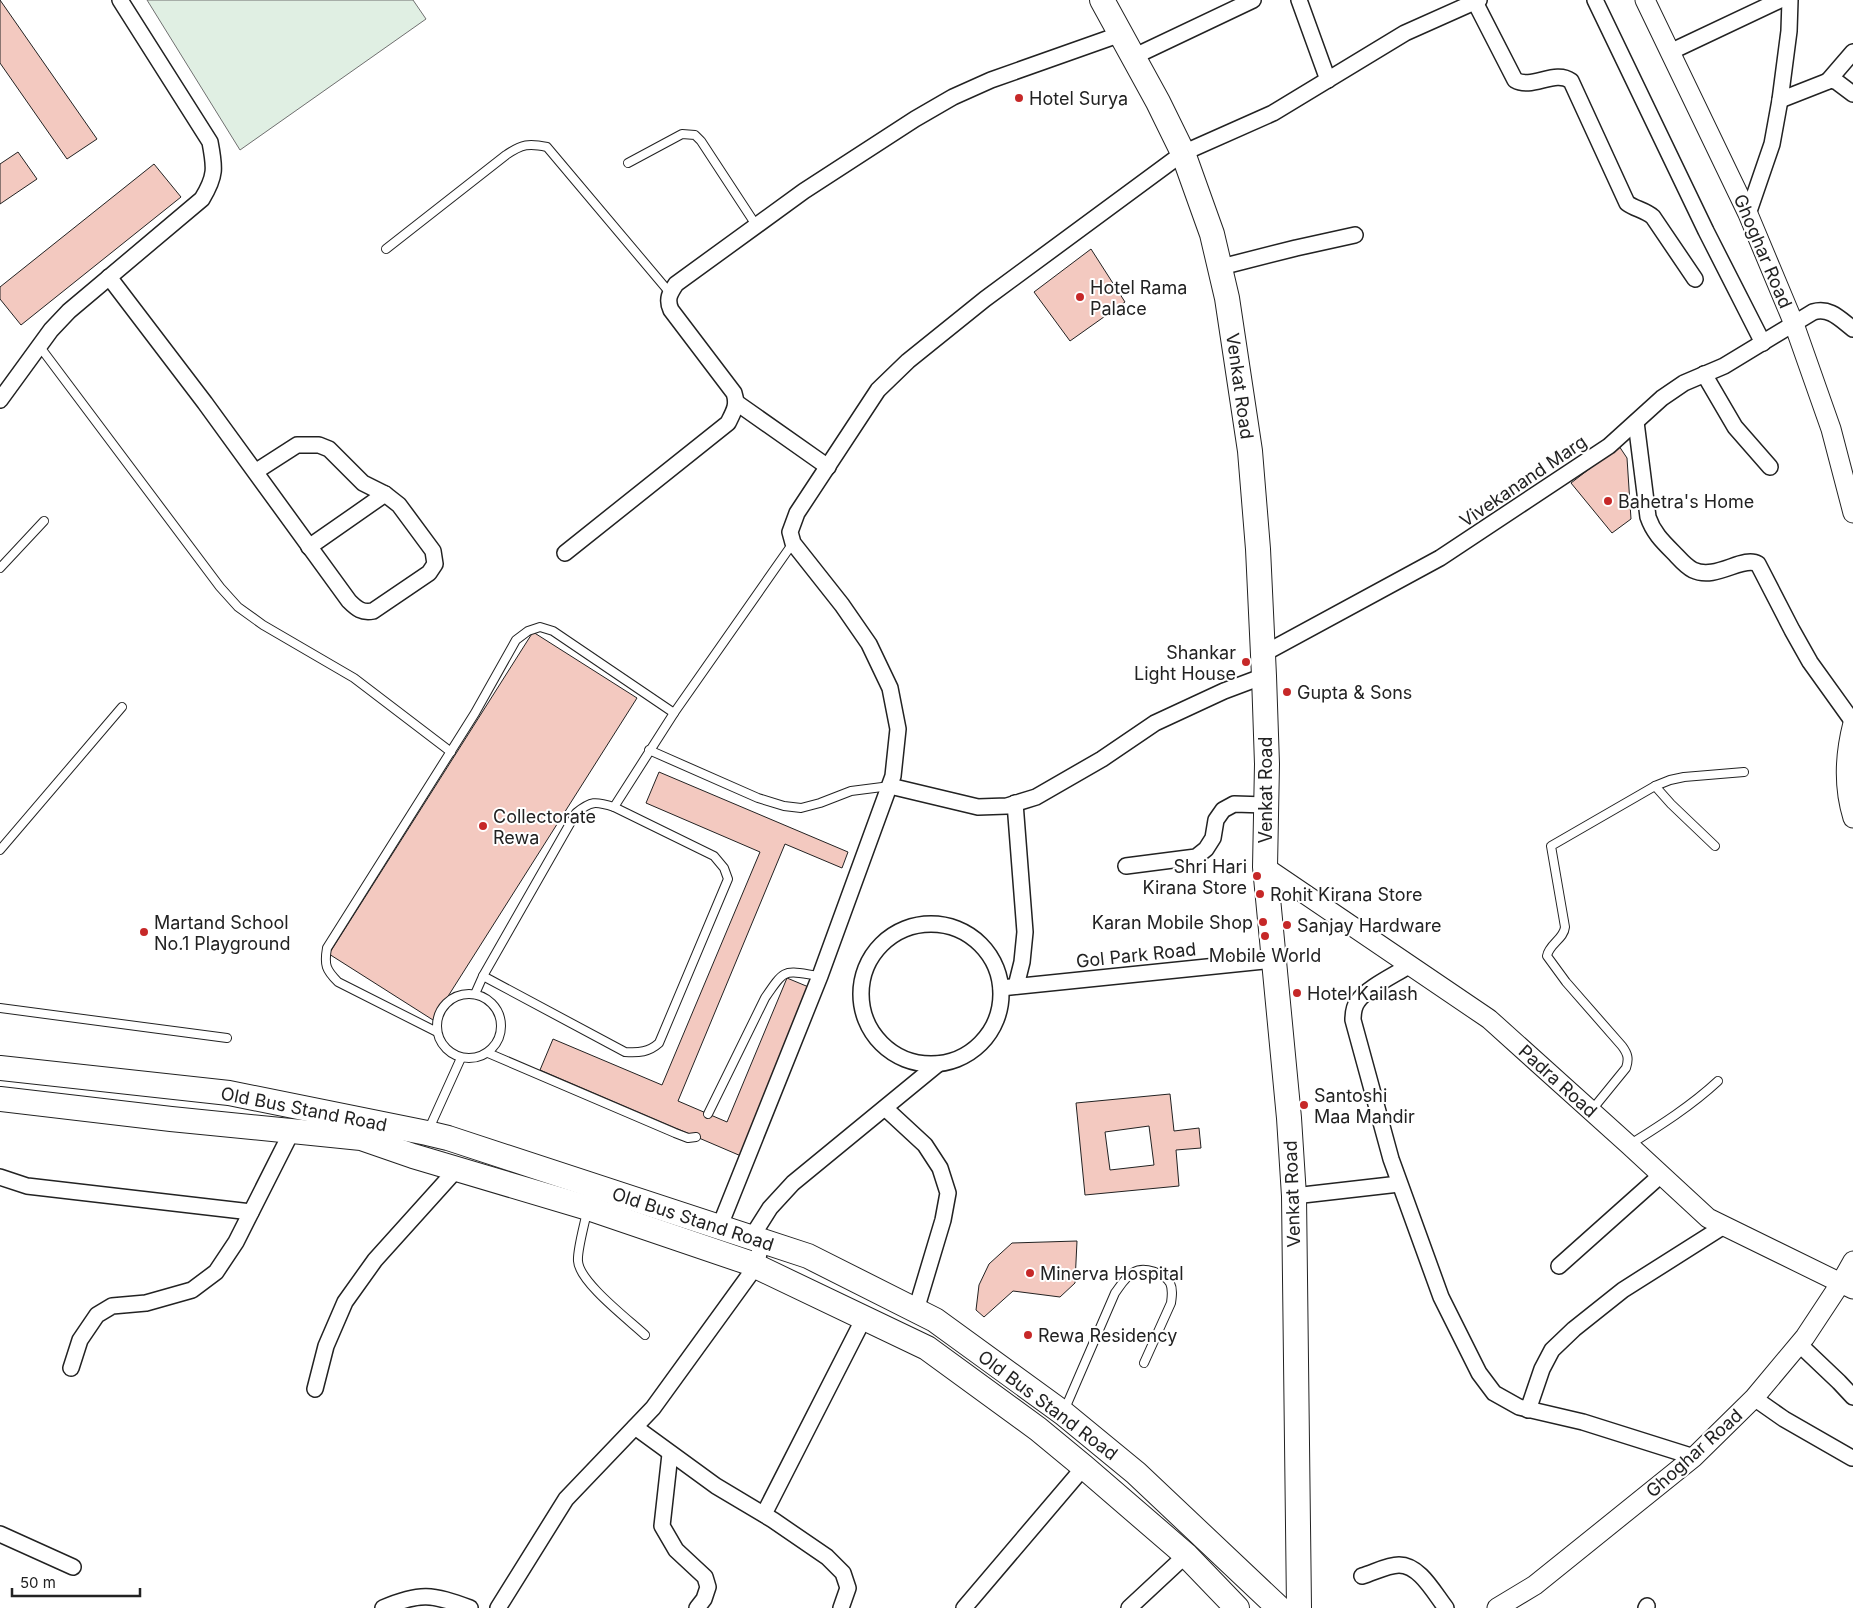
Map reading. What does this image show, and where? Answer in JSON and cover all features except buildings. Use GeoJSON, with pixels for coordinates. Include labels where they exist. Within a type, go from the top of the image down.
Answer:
{"type":"FeatureCollection","features":[{"type":"Feature","properties":{"kind":"main road","name":"Venkat Road"},"geometry":{"type":"LineString","coordinates":[[1102,0],[1158,102],[1183,153],[1212,234],[1227,298],[1250,451],[1258,549],[1264,665],[1265,867],[1289,1118],[1294,1196],[1298,1608]]}},
{"type":"Feature","properties":{"kind":"main road","name":"Old Bus Stand Road"},"geometry":{"type":"LineString","coordinates":[[0,1068],[229,1093],[420,1144],[457,1169],[588,1208],[756,1266],[928,1348],[1038,1429],[1084,1467],[1186,1555],[1237,1608]]}},
{"type":"Feature","properties":{"kind":"main road","name":"Old Bus Stand Road"},"geometry":{"type":"LineString","coordinates":[[0,1100],[420,1144],[448,1138],[808,1256],[935,1320],[1063,1413],[1136,1473],[1279,1608]]}},
{"type":"Feature","properties":{"kind":"street"},"geometry":{"type":"LineString","coordinates":[[0,400],[69,311],[202,199],[212,183],[214,164],[210,142],[120,0]]}},
{"type":"Feature","properties":{"kind":"street"},"geometry":{"type":"LineString","coordinates":[[1133,57],[1253,0]]}},
{"type":"Feature","properties":{"kind":"street"},"geometry":{"type":"LineString","coordinates":[[1299,0],[1328,80]]}},
{"type":"Feature","properties":{"kind":"street"},"geometry":{"type":"LineString","coordinates":[[1595,0],[1706,231],[1763,342]]}},
{"type":"Feature","properties":{"kind":"street","name":"Ghoghar Road"},"geometry":{"type":"LineString","coordinates":[[1645,0],[1748,214],[1794,324],[1831,429],[1853,513]]}},
{"type":"Feature","properties":{"kind":"street"},"geometry":{"type":"LineString","coordinates":[[1670,52],[1780,0]]}},
{"type":"Feature","properties":{"kind":"street"},"geometry":{"type":"LineString","coordinates":[[1748,214],[1768,160],[1780,100],[1789,31],[1790,0]]}},
{"type":"Feature","properties":{"kind":"street"},"geometry":{"type":"LineString","coordinates":[[719,1228],[820,976],[893,776],[898,729],[890,688],[869,644],[842,605],[793,543],[790,532],[793,521],[878,390],[908,361],[985,300],[1183,153],[1273,114],[1405,33],[1477,1],[1515,80],[1523,82],[1563,77],[1571,80],[1627,203],[1644,210],[1653,217],[1695,279]]}},
{"type":"Feature","properties":{"kind":"street"},"geometry":{"type":"LineString","coordinates":[[565,553],[728,422],[735,411],[737,403],[734,393],[671,310],[668,303],[670,293],[676,284],[756,225],[915,119],[953,97],[991,80],[1121,34]]}},
{"type":"Feature","properties":{"kind":"street"},"geometry":{"type":"LineString","coordinates":[[1828,81],[1853,52]]}},
{"type":"Feature","properties":{"kind":"street"},"geometry":{"type":"LineString","coordinates":[[1780,100],[1834,80],[1853,94]]}},
{"type":"Feature","properties":{"kind":"street"},"geometry":{"type":"LineString","coordinates":[[1221,267],[1355,235]]}},
{"type":"Feature","properties":{"kind":"street"},"geometry":{"type":"LineString","coordinates":[[108,277],[206,403],[255,472],[309,547],[357,609],[365,612],[373,610],[429,573],[435,564],[432,551],[399,505],[385,494],[363,483],[329,449],[319,444],[297,445],[255,472]]}},
{"type":"Feature","properties":{"kind":"street","name":"Vivekanand Marg"},"geometry":{"type":"LineString","coordinates":[[890,786],[978,806],[1007,806],[1036,797],[1102,759],[1156,723],[1224,691],[1440,558],[1609,446],[1662,398],[1684,383],[1724,366],[1813,312],[1821,310],[1834,314],[1853,328]]}},
{"type":"Feature","properties":{"kind":"street"},"geometry":{"type":"LineString","coordinates":[[1704,374],[1735,427],[1770,467]]}},
{"type":"Feature","properties":{"kind":"street"},"geometry":{"type":"LineString","coordinates":[[737,403],[828,467]]}},
{"type":"Feature","properties":{"kind":"street"},"geometry":{"type":"LineString","coordinates":[[1636,422],[1648,517],[1656,535],[1694,571],[1716,573],[1749,562],[1758,564],[1810,662],[1853,723],[1847,745],[1846,776],[1853,818]]}},
{"type":"Feature","properties":{"kind":"street"},"geometry":{"type":"LineString","coordinates":[[309,547],[385,494]]}},
{"type":"Feature","properties":{"kind":"street"},"geometry":{"type":"LineString","coordinates":[[1009,987],[976,940],[952,926],[924,924],[898,931],[876,949],[863,973],[860,1001],[868,1027],[886,1049],[911,1062],[938,1064],[964,1056],[986,1039],[1022,962],[1025,932],[1015,803]]}},
{"type":"Feature","properties":{"kind":"street"},"geometry":{"type":"LineString","coordinates":[[1126,866],[1196,858],[1206,849],[1213,838],[1216,820],[1223,810],[1234,804],[1266,805]]}},
{"type":"Feature","properties":{"kind":"street","name":"Padra Road"},"geometry":{"type":"LineString","coordinates":[[1265,867],[1489,1019],[1708,1218],[1847,1286]]}},
{"type":"Feature","properties":{"kind":"street","name":"Gol Park Road"},"geometry":{"type":"LineString","coordinates":[[1009,987],[1274,960]]}},
{"type":"Feature","properties":{"kind":"street"},"geometry":{"type":"LineString","coordinates":[[1410,965],[1369,991],[1357,1001],[1353,1011],[1353,1020],[1399,1184],[1441,1297],[1480,1373],[1494,1393],[1528,1410],[1583,1422],[1694,1457]]}},
{"type":"Feature","properties":{"kind":"street"},"geometry":{"type":"LineString","coordinates":[[498,1608],[566,1498],[653,1408],[756,1266],[756,1239],[770,1208],[793,1183],[938,1064]]}},
{"type":"Feature","properties":{"kind":"street"},"geometry":{"type":"LineString","coordinates":[[885,1108],[925,1145],[940,1168],[948,1193],[943,1220],[916,1310]]}},
{"type":"Feature","properties":{"kind":"street"},"geometry":{"type":"LineString","coordinates":[[71,1368],[80,1340],[97,1315],[112,1306],[146,1303],[192,1290],[216,1272],[236,1242],[292,1131]]}},
{"type":"Feature","properties":{"kind":"street"},"geometry":{"type":"LineString","coordinates":[[315,1389],[326,1346],[345,1302],[375,1260],[457,1169]]}},
{"type":"Feature","properties":{"kind":"street"},"geometry":{"type":"LineString","coordinates":[[1559,1266],[1661,1175]]}},
{"type":"Feature","properties":{"kind":"street"},"geometry":{"type":"LineString","coordinates":[[0,1178],[26,1186],[251,1212]]}},
{"type":"Feature","properties":{"kind":"street"},"geometry":{"type":"LineString","coordinates":[[1294,1196],[1399,1184]]}},
{"type":"Feature","properties":{"kind":"street"},"geometry":{"type":"LineString","coordinates":[[1528,1410],[1542,1369],[1552,1350],[1569,1334],[1623,1290],[1724,1226]]}},
{"type":"Feature","properties":{"kind":"street","name":"Ghoghar Road"},"geometry":{"type":"LineString","coordinates":[[1497,1608],[1535,1585],[1694,1457],[1754,1398],[1847,1286],[1853,1261]]}},
{"type":"Feature","properties":{"kind":"street"},"geometry":{"type":"LineString","coordinates":[[764,1514],[864,1318]]}},
{"type":"Feature","properties":{"kind":"street"},"geometry":{"type":"LineString","coordinates":[[1799,1344],[1853,1397]]}},
{"type":"Feature","properties":{"kind":"street"},"geometry":{"type":"LineString","coordinates":[[1754,1398],[1784,1419],[1852,1458]]}},
{"type":"Feature","properties":{"kind":"street"},"geometry":{"type":"LineString","coordinates":[[635,1427],[716,1486],[764,1514],[827,1557],[843,1573],[848,1588],[841,1608]]}},
{"type":"Feature","properties":{"kind":"street"},"geometry":{"type":"LineString","coordinates":[[670,1454],[662,1526],[676,1550],[705,1576],[708,1587],[704,1599],[697,1608]]}},
{"type":"Feature","properties":{"kind":"street"},"geometry":{"type":"LineString","coordinates":[[964,1608],[1084,1467]]}},
{"type":"Feature","properties":{"kind":"street"},"geometry":{"type":"LineString","coordinates":[[0,1534],[73,1566]]}},
{"type":"Feature","properties":{"kind":"street"},"geometry":{"type":"LineString","coordinates":[[1129,1608],[1186,1555]]}},
{"type":"Feature","properties":{"kind":"street"},"geometry":{"type":"LineString","coordinates":[[1362,1576],[1398,1565],[1410,1566],[1420,1575],[1446,1608]]}},
{"type":"Feature","properties":{"kind":"street"},"geometry":{"type":"LineString","coordinates":[[382,1608],[402,1600],[422,1596],[444,1598],[470,1608]]}},
{"type":"Feature","properties":{"kind":"lane"},"geometry":{"type":"LineString","coordinates":[[628,163],[682,134],[695,135],[701,141],[756,225]]}},
{"type":"Feature","properties":{"kind":"lane"},"geometry":{"type":"LineString","coordinates":[[386,249],[506,154],[518,147],[532,144],[548,147],[670,293]]}},
{"type":"Feature","properties":{"kind":"lane"},"geometry":{"type":"LineString","coordinates":[[40,347],[220,587],[238,607],[263,625],[354,678],[451,752]]}},
{"type":"Feature","properties":{"kind":"lane"},"geometry":{"type":"LineString","coordinates":[[0,568],[44,521]]}},
{"type":"Feature","properties":{"kind":"lane"},"geometry":{"type":"LineString","coordinates":[[614,807],[674,713],[793,543]]}},
{"type":"Feature","properties":{"kind":"lane"},"geometry":{"type":"LineString","coordinates":[[437,1032],[338,982],[330,974],[325,961],[327,948],[451,752],[516,640],[528,631],[540,627],[553,631],[674,713]]}},
{"type":"Feature","properties":{"kind":"lane"},"geometry":{"type":"LineString","coordinates":[[0,850],[122,707]]}},
{"type":"Feature","properties":{"kind":"lane"},"geometry":{"type":"LineString","coordinates":[[649,750],[758,798],[784,806],[801,808],[851,791],[890,786]]}},
{"type":"Feature","properties":{"kind":"lane"},"geometry":{"type":"LineString","coordinates":[[1591,1111],[1626,1068],[1629,1061],[1622,1046],[1566,982],[1547,956],[1548,951],[1565,932],[1566,927],[1551,846],[1655,786],[1670,780],[1744,772]]}},
{"type":"Feature","properties":{"kind":"lane"},"geometry":{"type":"LineString","coordinates":[[1655,786],[1715,846]]}},
{"type":"Feature","properties":{"kind":"lane"},"geometry":{"type":"LineString","coordinates":[[475,994],[483,976],[576,813],[588,804],[598,802],[614,807],[714,856],[724,868],[728,879],[659,1043],[651,1050],[638,1053],[625,1052],[483,976]]}},
{"type":"Feature","properties":{"kind":"lane"},"geometry":{"type":"LineString","coordinates":[[708,1114],[765,998],[782,974],[788,972],[820,976]]}},
{"type":"Feature","properties":{"kind":"lane"},"geometry":{"type":"LineString","coordinates":[[475,994],[486,999],[498,1012],[501,1021],[499,1039],[488,1053],[479,1057],[461,1058],[445,1048],[437,1032],[439,1014],[444,1006],[459,995],[475,994]]}},
{"type":"Feature","properties":{"kind":"lane"},"geometry":{"type":"LineString","coordinates":[[0,1008],[227,1038]]}},
{"type":"Feature","properties":{"kind":"lane"},"geometry":{"type":"LineString","coordinates":[[488,1053],[675,1133],[688,1138],[696,1137]]}},
{"type":"Feature","properties":{"kind":"lane"},"geometry":{"type":"LineString","coordinates":[[420,1144],[461,1058]]}},
{"type":"Feature","properties":{"kind":"lane"},"geometry":{"type":"LineString","coordinates":[[1629,1145],[1681,1112],[1718,1081]]}},
{"type":"Feature","properties":{"kind":"lane"},"geometry":{"type":"LineString","coordinates":[[588,1208],[578,1261],[583,1275],[592,1287],[645,1335]]}},
{"type":"Feature","properties":{"kind":"lane"},"geometry":{"type":"LineString","coordinates":[[1063,1413],[1116,1293],[1124,1280],[1136,1271],[1147,1270],[1164,1275],[1170,1284],[1172,1292],[1171,1302],[1144,1363]]}},
{"type":"Feature","properties":{"kind":"green space"},"geometry":{"type":"Polygon","coordinates":[[[147,0],[413,0],[426,19],[240,150],[147,0]]]}},
{"type":"Feature","properties":{"kind":"place","name":"Hotel Surya"},"geometry":{"type":"Point","coordinates":[1019,98]}},
{"type":"Feature","properties":{"kind":"place","name":"Hotel Rama Palace"},"geometry":{"type":"Point","coordinates":[1080,297]}},
{"type":"Feature","properties":{"kind":"place","name":"Bahetra's Home"},"geometry":{"type":"Point","coordinates":[1608,501]}},
{"type":"Feature","properties":{"kind":"place","name":"Shankar Light House"},"geometry":{"type":"Point","coordinates":[1246,662]}},
{"type":"Feature","properties":{"kind":"place","name":"Gupta & Sons"},"geometry":{"type":"Point","coordinates":[1287,692]}},
{"type":"Feature","properties":{"kind":"place","name":"Collectorate Rewa"},"geometry":{"type":"Point","coordinates":[483,826]}},
{"type":"Feature","properties":{"kind":"place","name":"Shri Hari Kirana Store"},"geometry":{"type":"Point","coordinates":[1257,876]}},
{"type":"Feature","properties":{"kind":"place","name":"Rohit Kirana Store"},"geometry":{"type":"Point","coordinates":[1260,894]}},
{"type":"Feature","properties":{"kind":"place","name":"Karan Mobile Shop"},"geometry":{"type":"Point","coordinates":[1263,922]}},
{"type":"Feature","properties":{"kind":"place","name":"Sanjay Hardware"},"geometry":{"type":"Point","coordinates":[1287,925]}},
{"type":"Feature","properties":{"kind":"place","name":"Martand School No.1 Playground"},"geometry":{"type":"Point","coordinates":[144,932]}},
{"type":"Feature","properties":{"kind":"place","name":"Mobile World"},"geometry":{"type":"Point","coordinates":[1265,936]}},
{"type":"Feature","properties":{"kind":"place","name":"Hotel Kailash"},"geometry":{"type":"Point","coordinates":[1297,993]}},
{"type":"Feature","properties":{"kind":"place","name":"Santoshi Maa Mandir"},"geometry":{"type":"Point","coordinates":[1304,1105]}},
{"type":"Feature","properties":{"kind":"place","name":"Minerva Hospital"},"geometry":{"type":"Point","coordinates":[1030,1273]}},
{"type":"Feature","properties":{"kind":"place","name":"Rewa Residency"},"geometry":{"type":"Point","coordinates":[1028,1335]}}]}
